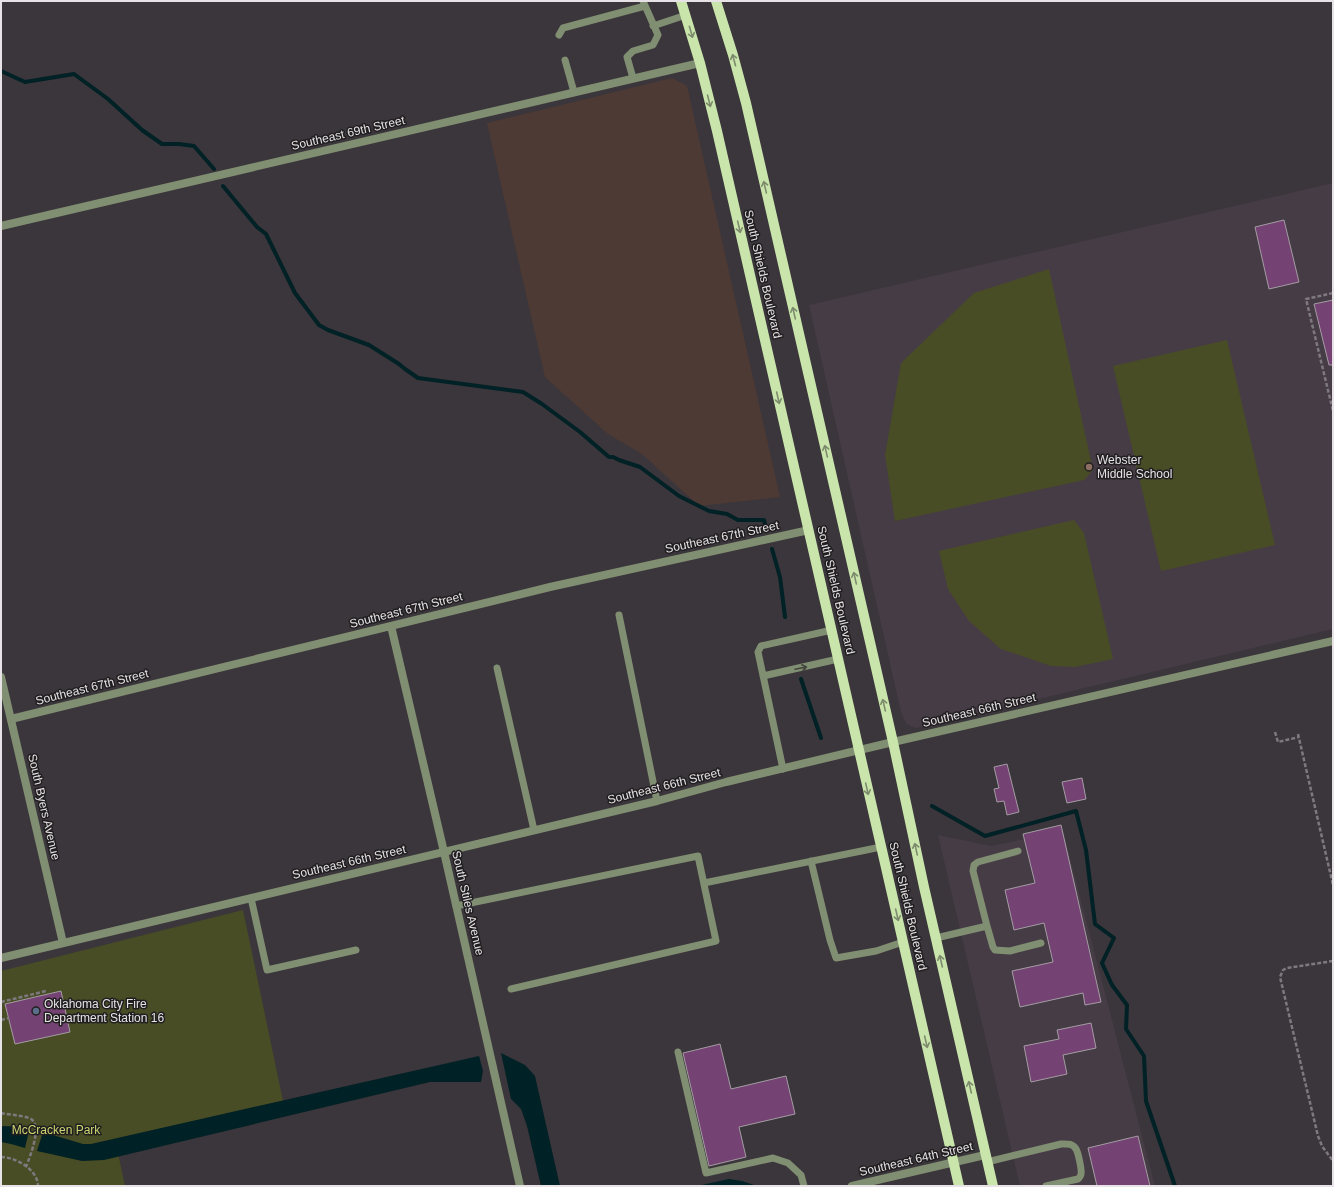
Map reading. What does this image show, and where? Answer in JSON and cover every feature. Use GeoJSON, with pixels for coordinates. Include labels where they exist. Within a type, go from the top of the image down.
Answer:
{"type":"FeatureCollection","features":[{"type":"Feature","properties":{"kind":"main road","name":"South Shields Boulevard"},"geometry":{"type":"LineString","coordinates":[[681,1],[700,63],[717,131],[960,1186]]}},
{"type":"Feature","properties":{"kind":"main road","name":"South Shields Boulevard"},"geometry":{"type":"LineString","coordinates":[[716,1],[746,103],[893,742],[993,1186]]}},
{"type":"Feature","properties":{"kind":"street","name":"Southeast 69th Street"},"geometry":{"type":"LineString","coordinates":[[1,226],[700,63]]}},
{"type":"Feature","properties":{"kind":"street","name":"Southeast 67th Street"},"geometry":{"type":"LineString","coordinates":[[11,719],[550,587],[809,530]]}},
{"type":"Feature","properties":{"kind":"street","name":"South Stiles Avenue"},"geometry":{"type":"LineString","coordinates":[[391,626],[520,1186]]}},
{"type":"Feature","properties":{"kind":"street","name":"Southeast 66th Street"},"geometry":{"type":"LineString","coordinates":[[1,958],[657,801],[726,782],[893,742],[1333,641]]}},
{"type":"Feature","properties":{"kind":"street","name":"South Byers Avenue"},"geometry":{"type":"LineString","coordinates":[[1,677],[62,943]]}},
{"type":"Feature","properties":{"kind":"street","name":"Southeast 64th Street"},"geometry":{"type":"LineString","coordinates":[[852,1186],[954,1162],[986,1158]]}},
{"type":"Feature","properties":{"kind":"lane"},"geometry":{"type":"LineString","coordinates":[[559,35],[562,28],[644,4],[658,35],[653,45],[633,51],[627,57],[633,78]]}},
{"type":"Feature","properties":{"kind":"lane"},"geometry":{"type":"LineString","coordinates":[[653,26],[686,15]]}},
{"type":"Feature","properties":{"kind":"lane"},"geometry":{"type":"LineString","coordinates":[[565,60],[574,92]]}},
{"type":"Feature","properties":{"kind":"lane"},"geometry":{"type":"LineString","coordinates":[[619,615],[657,801]]}},
{"type":"Feature","properties":{"kind":"lane"},"geometry":{"type":"LineString","coordinates":[[783,769],[758,652],[761,646],[832,630]]}},
{"type":"Feature","properties":{"kind":"lane"},"geometry":{"type":"LineString","coordinates":[[763,676],[838,659]]}},
{"type":"Feature","properties":{"kind":"lane"},"geometry":{"type":"LineString","coordinates":[[497,668],[534,830]]}},
{"type":"Feature","properties":{"kind":"lane"},"geometry":{"type":"LineString","coordinates":[[704,883],[881,847]]}},
{"type":"Feature","properties":{"kind":"lane"},"geometry":{"type":"LineString","coordinates":[[1018,851],[978,862],[974,865],[973,871],[987,926],[995,950],[1010,951],[1040,944]]}},
{"type":"Feature","properties":{"kind":"lane"},"geometry":{"type":"LineString","coordinates":[[456,906],[698,856],[716,941],[512,990]]}},
{"type":"Feature","properties":{"kind":"lane"},"geometry":{"type":"LineString","coordinates":[[811,861],[830,940],[836,958],[876,951],[903,942]]}},
{"type":"Feature","properties":{"kind":"lane"},"geometry":{"type":"LineString","coordinates":[[251,898],[267,970],[356,950]]}},
{"type":"Feature","properties":{"kind":"lane"},"geometry":{"type":"LineString","coordinates":[[936,938],[987,926]]}},
{"type":"Feature","properties":{"kind":"lane"},"geometry":{"type":"LineString","coordinates":[[678,1052],[706,1173],[773,1158],[788,1163],[801,1175],[804,1186]]}},
{"type":"Feature","properties":{"kind":"lane"},"geometry":{"type":"LineString","coordinates":[[986,1158],[1061,1144],[1072,1145],[1076,1148],[1081,1169],[1081,1176],[1078,1179],[1046,1186]]}},
{"type":"Feature","properties":{"kind":"path"},"geometry":{"type":"LineString","coordinates":[[1333,293],[1306,299],[1333,411]]}},
{"type":"Feature","properties":{"kind":"path"},"geometry":{"type":"LineString","coordinates":[[1275,732],[1278,742],[1299,736],[1333,885]]}},
{"type":"Feature","properties":{"kind":"path"},"geometry":{"type":"LineString","coordinates":[[1333,961],[1287,968],[1283,970],[1280,977],[1318,1136],[1322,1146],[1333,1161]]}},
{"type":"Feature","properties":{"kind":"path"},"geometry":{"type":"LineString","coordinates":[[1,1002],[46,991]]}},
{"type":"Feature","properties":{"kind":"path"},"geometry":{"type":"LineString","coordinates":[[1,1020],[9,1018]]}},
{"type":"Feature","properties":{"kind":"path"},"geometry":{"type":"LineString","coordinates":[[1,1113],[30,1118],[34,1122],[36,1128],[32,1154],[26,1167]]}},
{"type":"Feature","properties":{"kind":"path"},"geometry":{"type":"LineString","coordinates":[[1,1157],[13,1159],[26,1167],[35,1176],[38,1181],[38,1186]]}},
{"type":"Feature","properties":{"kind":"shaded area"},"geometry":{"type":"Polygon","coordinates":[[[672,78],[687,86],[780,497],[699,506],[642,454],[608,434],[545,377],[487,123],[672,78]]]}},
{"type":"Feature","properties":{"kind":"shaded area","name":"Webster Middle School"},"geometry":{"type":"Polygon","coordinates":[[[1333,183],[1333,629],[916,728],[906,723],[901,712],[809,305],[1333,183]]]}},
{"type":"Feature","properties":{"kind":"shaded area"},"geometry":{"type":"Polygon","coordinates":[[[1063,831],[1155,1186],[1020,1186],[938,835],[991,846],[1063,831]]]}},
{"type":"Feature","properties":{"kind":"green space"},"geometry":{"type":"Polygon","coordinates":[[[1049,269],[1093,470],[1084,480],[895,521],[885,455],[901,363],[974,293],[1049,269]]]}},
{"type":"Feature","properties":{"kind":"green space"},"geometry":{"type":"Polygon","coordinates":[[[1227,340],[1275,545],[1161,571],[1113,366],[1227,340]]]}},
{"type":"Feature","properties":{"kind":"green space"},"geometry":{"type":"Polygon","coordinates":[[[1074,520],[1084,533],[1113,659],[1075,667],[1051,666],[1001,649],[969,621],[948,589],[939,551],[1074,520]]]}},
{"type":"Feature","properties":{"kind":"green space","name":"McCracken Park"},"geometry":{"type":"Polygon","coordinates":[[[243,910],[283,1101],[115,1139],[125,1186],[1,1186],[1,971],[243,910]]]}},
{"type":"Feature","properties":{"kind":"water"},"geometry":{"type":"Polygon","coordinates":[[[501,1053],[525,1065],[535,1076],[560,1186],[541,1186],[527,1126],[521,1109],[511,1099],[501,1053]]]}},
{"type":"Feature","properties":{"kind":"water"},"geometry":{"type":"Polygon","coordinates":[[[479,1056],[483,1071],[481,1082],[430,1082],[104,1160],[82,1161],[37,1151],[43,1132],[83,1144],[91,1144],[479,1056]]]}},
{"type":"Feature","properties":{"kind":"water"},"geometry":{"type":"Polygon","coordinates":[[[1,1126],[30,1127],[25,1148],[1,1142],[1,1126]]]}},
{"type":"Feature","properties":{"kind":"water"},"geometry":{"type":"Polygon","coordinates":[[[729,1179],[742,1181],[757,1186],[697,1186],[729,1179]]]}},
{"type":"Feature","properties":{"kind":"building"},"geometry":{"type":"Polygon","coordinates":[[[1284,220],[1299,282],[1269,289],[1255,227],[1284,220]]]}},
{"type":"Feature","properties":{"kind":"building"},"geometry":{"type":"Polygon","coordinates":[[[1333,300],[1333,365],[1329,365],[1314,304],[1333,300]]]}},
{"type":"Feature","properties":{"kind":"building"},"geometry":{"type":"Polygon","coordinates":[[[1007,764],[1019,812],[1007,815],[1004,801],[997,802],[994,789],[999,788],[994,767],[1007,764]]]}},
{"type":"Feature","properties":{"kind":"building"},"geometry":{"type":"Polygon","coordinates":[[[1082,778],[1086,799],[1067,803],[1062,782],[1082,778]]]}},
{"type":"Feature","properties":{"kind":"building"},"geometry":{"type":"Polygon","coordinates":[[[1061,825],[1101,1002],[1085,1005],[1083,993],[1020,1007],[1012,971],[1053,962],[1044,923],[1014,930],[1005,890],[1035,883],[1023,834],[1061,825]]]}},
{"type":"Feature","properties":{"kind":"building","name":"Oklahoma City Fire Department Station 16"},"geometry":{"type":"Polygon","coordinates":[[[61,991],[70,1032],[15,1044],[5,1004],[61,991]]]}},
{"type":"Feature","properties":{"kind":"building"},"geometry":{"type":"Polygon","coordinates":[[[1091,1023],[1096,1048],[1063,1055],[1067,1074],[1031,1082],[1024,1046],[1059,1039],[1057,1030],[1091,1023]]]}},
{"type":"Feature","properties":{"kind":"building"},"geometry":{"type":"Polygon","coordinates":[[[720,1044],[731,1089],[786,1076],[795,1114],[739,1127],[746,1157],[709,1166],[683,1053],[720,1044]]]}},
{"type":"Feature","properties":{"kind":"building"},"geometry":{"type":"Polygon","coordinates":[[[1138,1136],[1150,1186],[1097,1186],[1088,1148],[1138,1136]]]}},
{"type":"Feature","properties":{"kind":"waterway"},"geometry":{"type":"LineString","coordinates":[[1,71],[25,82],[74,74],[108,99],[142,130],[162,144],[194,146],[214,169]]}},
{"type":"Feature","properties":{"kind":"waterway"},"geometry":{"type":"LineString","coordinates":[[223,186],[257,227],[266,234],[295,293],[319,325],[328,330],[369,345],[418,378],[523,392],[580,432],[609,457],[613,457],[640,467],[679,496],[709,511],[727,514],[738,520],[764,520],[766,528]]}},
{"type":"Feature","properties":{"kind":"waterway"},"geometry":{"type":"LineString","coordinates":[[772,549],[780,577],[785,617]]}},
{"type":"Feature","properties":{"kind":"waterway"},"geometry":{"type":"LineString","coordinates":[[801,679],[821,738]]}},
{"type":"Feature","properties":{"kind":"waterway"},"geometry":{"type":"LineString","coordinates":[[932,806],[985,836],[1076,811],[1086,850],[1095,924],[1114,938],[1102,963],[1112,985],[1127,1005],[1126,1029],[1144,1056],[1146,1101],[1175,1186]]}},
{"type":"Feature","properties":{"kind":"place","name":"Webster Middle School"},"geometry":{"type":"Point","coordinates":[1089,467]}},
{"type":"Feature","properties":{"kind":"place","name":"Oklahoma City Fire Department Station 16"},"geometry":{"type":"Point","coordinates":[36,1011]}}]}
